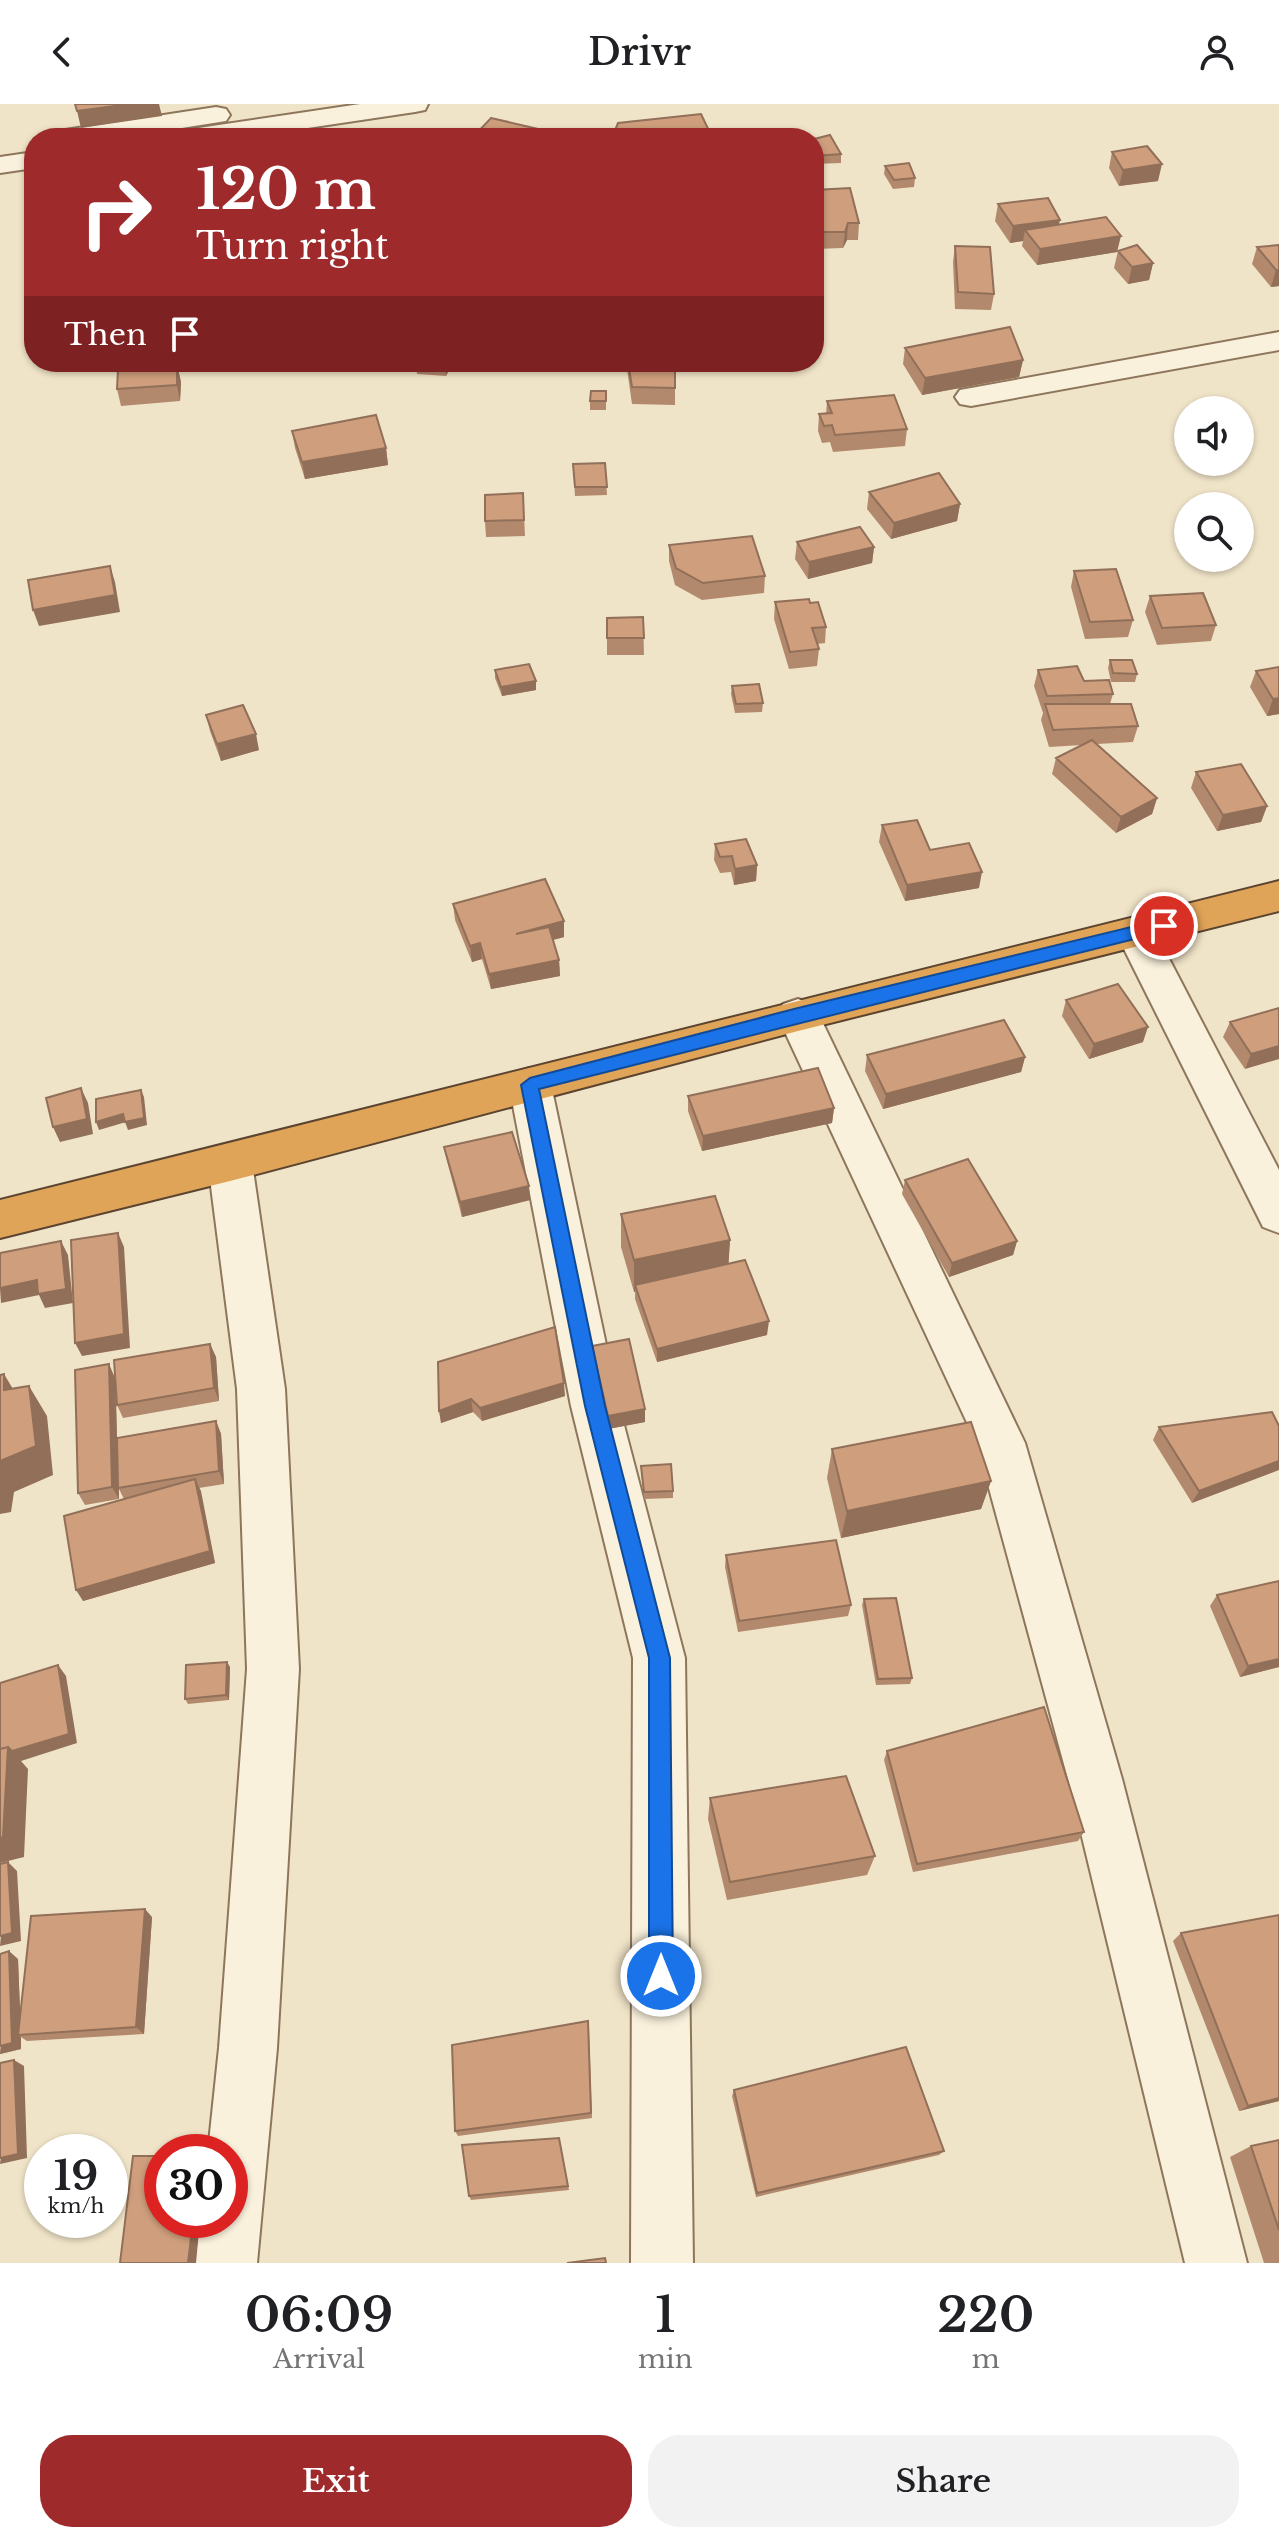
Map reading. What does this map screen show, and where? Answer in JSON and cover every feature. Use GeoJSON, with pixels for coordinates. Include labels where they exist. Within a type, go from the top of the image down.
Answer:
{"type":"FeatureCollection","features":[{"type":"Feature","properties":{"kind":"highway"},"geometry":{"type":"LineString","coordinates":[[0,1219],[1279,896]]}},
{"type":"Feature","properties":{"kind":"street"},"geometry":{"type":"LineString","coordinates":[[134,128],[290,104]]}},
{"type":"Feature","properties":{"kind":"street"},"geometry":{"type":"LineString","coordinates":[[182,121],[415,104]]}},
{"type":"Feature","properties":{"kind":"street"},"geometry":{"type":"LineString","coordinates":[[0,147],[24,143]]}},
{"type":"Feature","properties":{"kind":"street"},"geometry":{"type":"LineString","coordinates":[[0,165],[24,161]]}},
{"type":"Feature","properties":{"kind":"street"},"geometry":{"type":"LineString","coordinates":[[971,397],[1279,341]]}},
{"type":"Feature","properties":{"kind":"street"},"geometry":{"type":"LineString","coordinates":[[1136,933],[1279,1214]]}},
{"type":"Feature","properties":{"kind":"street"},"geometry":{"type":"LineString","coordinates":[[798,1015],[1001,1443],[1095,1779],[1216,2263]]}},
{"type":"Feature","properties":{"kind":"street"},"geometry":{"type":"LineString","coordinates":[[530,1085],[595,1406],[659,1658],[662,2263]]}},
{"type":"Feature","properties":{"kind":"street"},"geometry":{"type":"LineString","coordinates":[[226,2263],[248,2048],[273,1669],[261,1389],[230,1163]]}},
{"type":"Feature","properties":{"kind":"building"},"geometry":{"type":"Polygon","coordinates":[[[75,104],[130,104],[77,111],[75,104]]]}},
{"type":"Feature","properties":{"kind":"building"},"geometry":{"type":"Polygon","coordinates":[[[701,114],[708,128],[616,128],[618,123],[701,114]]]}},
{"type":"Feature","properties":{"kind":"building"},"geometry":{"type":"Polygon","coordinates":[[[491,118],[534,128],[482,128],[491,118]]]}},
{"type":"Feature","properties":{"kind":"building"},"geometry":{"type":"Polygon","coordinates":[[[830,135],[841,154],[824,155],[824,136],[830,135]]]}},
{"type":"Feature","properties":{"kind":"building"},"geometry":{"type":"Polygon","coordinates":[[[1147,146],[1162,164],[1123,170],[1112,152],[1147,146]]]}},
{"type":"Feature","properties":{"kind":"building"},"geometry":{"type":"Polygon","coordinates":[[[909,163],[915,178],[894,180],[885,166],[909,163]]]}},
{"type":"Feature","properties":{"kind":"building"},"geometry":{"type":"Polygon","coordinates":[[[850,188],[859,223],[848,223],[845,232],[824,232],[824,189],[850,188]]]}},
{"type":"Feature","properties":{"kind":"building"},"geometry":{"type":"Polygon","coordinates":[[[1048,198],[1060,220],[1013,226],[998,204],[1048,198]]]}},
{"type":"Feature","properties":{"kind":"building"},"geometry":{"type":"Polygon","coordinates":[[[1106,217],[1121,236],[1040,249],[1025,230],[1106,217]]]}},
{"type":"Feature","properties":{"kind":"building"},"geometry":{"type":"Polygon","coordinates":[[[1137,245],[1153,263],[1132,267],[1118,251],[1137,245]]]}},
{"type":"Feature","properties":{"kind":"building"},"geometry":{"type":"Polygon","coordinates":[[[1279,245],[1279,270],[1276,270],[1257,247],[1279,245]]]}},
{"type":"Feature","properties":{"kind":"building"},"geometry":{"type":"Polygon","coordinates":[[[955,246],[990,247],[994,294],[958,292],[955,246]]]}},
{"type":"Feature","properties":{"kind":"building"},"geometry":{"type":"Polygon","coordinates":[[[1010,327],[1023,360],[925,378],[905,348],[1010,327]]]}},
{"type":"Feature","properties":{"kind":"building"},"geometry":{"type":"Polygon","coordinates":[[[118,372],[177,372],[177,385],[117,389],[118,372]]]}},
{"type":"Feature","properties":{"kind":"building"},"geometry":{"type":"Polygon","coordinates":[[[630,372],[675,372],[675,388],[632,387],[630,372]]]}},
{"type":"Feature","properties":{"kind":"building"},"geometry":{"type":"Polygon","coordinates":[[[591,391],[606,391],[606,401],[590,401],[591,391]]]}},
{"type":"Feature","properties":{"kind":"building"},"geometry":{"type":"Polygon","coordinates":[[[894,395],[907,429],[835,435],[832,425],[824,426],[819,414],[832,413],[827,401],[894,395]]]}},
{"type":"Feature","properties":{"kind":"building"},"geometry":{"type":"Polygon","coordinates":[[[376,415],[386,448],[302,462],[292,431],[376,415]]]}},
{"type":"Feature","properties":{"kind":"building"},"geometry":{"type":"Polygon","coordinates":[[[605,463],[607,487],[575,487],[573,464],[605,463]]]}},
{"type":"Feature","properties":{"kind":"building"},"geometry":{"type":"Polygon","coordinates":[[[939,473],[960,504],[894,523],[869,492],[939,473]]]}},
{"type":"Feature","properties":{"kind":"building"},"geometry":{"type":"Polygon","coordinates":[[[523,493],[524,520],[485,521],[485,495],[523,493]]]}},
{"type":"Feature","properties":{"kind":"building"},"geometry":{"type":"Polygon","coordinates":[[[860,527],[874,547],[809,562],[797,542],[860,527]]]}},
{"type":"Feature","properties":{"kind":"building"},"geometry":{"type":"Polygon","coordinates":[[[752,536],[765,576],[703,583],[676,568],[669,545],[752,536]]]}},
{"type":"Feature","properties":{"kind":"building"},"geometry":{"type":"Polygon","coordinates":[[[110,566],[115,595],[33,610],[28,580],[110,566]]]}},
{"type":"Feature","properties":{"kind":"building"},"geometry":{"type":"Polygon","coordinates":[[[1116,569],[1133,620],[1090,622],[1074,571],[1116,569]]]}},
{"type":"Feature","properties":{"kind":"building"},"geometry":{"type":"Polygon","coordinates":[[[1203,593],[1216,625],[1162,628],[1150,596],[1203,593]]]}},
{"type":"Feature","properties":{"kind":"building"},"geometry":{"type":"Polygon","coordinates":[[[809,599],[810,603],[818,602],[826,627],[812,628],[819,649],[790,652],[775,602],[809,599]]]}},
{"type":"Feature","properties":{"kind":"building"},"geometry":{"type":"Polygon","coordinates":[[[643,617],[644,638],[607,638],[607,618],[643,617]]]}},
{"type":"Feature","properties":{"kind":"building"},"geometry":{"type":"Polygon","coordinates":[[[1110,660],[1132,660],[1137,674],[1113,673],[1110,660]]]}},
{"type":"Feature","properties":{"kind":"building"},"geometry":{"type":"Polygon","coordinates":[[[529,664],[536,681],[501,687],[495,670],[529,664]]]}},
{"type":"Feature","properties":{"kind":"building"},"geometry":{"type":"Polygon","coordinates":[[[1077,666],[1084,681],[1109,680],[1113,694],[1047,696],[1038,670],[1077,666]]]}},
{"type":"Feature","properties":{"kind":"building"},"geometry":{"type":"Polygon","coordinates":[[[1279,667],[1279,698],[1273,699],[1256,671],[1279,667]]]}},
{"type":"Feature","properties":{"kind":"building"},"geometry":{"type":"Polygon","coordinates":[[[759,684],[763,703],[736,704],[732,686],[759,684]]]}},
{"type":"Feature","properties":{"kind":"building"},"geometry":{"type":"Polygon","coordinates":[[[1045,704],[1131,704],[1138,726],[1053,730],[1045,704]]]}},
{"type":"Feature","properties":{"kind":"building"},"geometry":{"type":"Polygon","coordinates":[[[243,705],[256,734],[217,744],[206,715],[243,705]]]}},
{"type":"Feature","properties":{"kind":"building"},"geometry":{"type":"Polygon","coordinates":[[[1092,740],[1157,798],[1121,817],[1056,758],[1092,740]]]}},
{"type":"Feature","properties":{"kind":"building"},"geometry":{"type":"Polygon","coordinates":[[[1241,764],[1267,806],[1223,815],[1196,772],[1241,764]]]}},
{"type":"Feature","properties":{"kind":"building"},"geometry":{"type":"Polygon","coordinates":[[[917,820],[930,850],[969,843],[982,872],[907,885],[882,825],[917,820]]]}},
{"type":"Feature","properties":{"kind":"building"},"geometry":{"type":"Polygon","coordinates":[[[746,839],[757,865],[735,869],[732,856],[720,857],[715,844],[746,839]]]}},
{"type":"Feature","properties":{"kind":"building"},"geometry":{"type":"Polygon","coordinates":[[[545,879],[564,921],[516,934],[549,927],[559,960],[489,974],[480,943],[470,946],[453,904],[545,879]]]}},
{"type":"Feature","properties":{"kind":"building"},"geometry":{"type":"Polygon","coordinates":[[[1118,984],[1148,1027],[1094,1044],[1066,1000],[1118,984]]]}},
{"type":"Feature","properties":{"kind":"building"},"geometry":{"type":"Polygon","coordinates":[[[1279,1008],[1279,1046],[1251,1054],[1230,1022],[1279,1008]]]}},
{"type":"Feature","properties":{"kind":"building"},"geometry":{"type":"Polygon","coordinates":[[[1004,1020],[1025,1057],[886,1094],[867,1055],[1004,1020]]]}},
{"type":"Feature","properties":{"kind":"building"},"geometry":{"type":"Polygon","coordinates":[[[818,1068],[834,1108],[703,1136],[688,1096],[818,1068]]]}},
{"type":"Feature","properties":{"kind":"building"},"geometry":{"type":"Polygon","coordinates":[[[81,1088],[87,1119],[53,1127],[46,1098],[81,1088]]]}},
{"type":"Feature","properties":{"kind":"building"},"geometry":{"type":"Polygon","coordinates":[[[141,1090],[144,1118],[125,1122],[123,1114],[96,1122],[96,1099],[141,1090]]]}},
{"type":"Feature","properties":{"kind":"building"},"geometry":{"type":"Polygon","coordinates":[[[512,1132],[529,1186],[460,1202],[444,1147],[512,1132]]]}},
{"type":"Feature","properties":{"kind":"building"},"geometry":{"type":"Polygon","coordinates":[[[968,1159],[1017,1241],[952,1263],[905,1180],[968,1159]]]}},
{"type":"Feature","properties":{"kind":"building"},"geometry":{"type":"Polygon","coordinates":[[[715,1196],[730,1240],[634,1260],[621,1214],[715,1196]]]}},
{"type":"Feature","properties":{"kind":"building"},"geometry":{"type":"Polygon","coordinates":[[[118,1233],[124,1334],[75,1343],[71,1240],[118,1233]]]}},
{"type":"Feature","properties":{"kind":"building"},"geometry":{"type":"Polygon","coordinates":[[[61,1241],[66,1289],[38,1294],[37,1280],[0,1288],[0,1253],[61,1241]]]}},
{"type":"Feature","properties":{"kind":"building"},"geometry":{"type":"Polygon","coordinates":[[[745,1260],[769,1321],[657,1349],[635,1285],[745,1260]]]}},
{"type":"Feature","properties":{"kind":"building"},"geometry":{"type":"Polygon","coordinates":[[[555,1327],[564,1383],[480,1408],[471,1399],[439,1411],[438,1362],[555,1327]]]}},
{"type":"Feature","properties":{"kind":"building"},"geometry":{"type":"Polygon","coordinates":[[[629,1339],[645,1409],[608,1416],[592,1346],[629,1339]]]}},
{"type":"Feature","properties":{"kind":"building"},"geometry":{"type":"Polygon","coordinates":[[[210,1344],[214,1388],[117,1405],[114,1360],[210,1344]]]}},
{"type":"Feature","properties":{"kind":"building"},"geometry":{"type":"Polygon","coordinates":[[[109,1364],[112,1487],[78,1493],[75,1370],[109,1364]]]}},
{"type":"Feature","properties":{"kind":"building"},"geometry":{"type":"Polygon","coordinates":[[[4,1374],[4,1390],[29,1386],[36,1446],[0,1461],[0,1375],[4,1374]]]}},
{"type":"Feature","properties":{"kind":"building"},"geometry":{"type":"Polygon","coordinates":[[[1272,1412],[1279,1426],[1279,1461],[1199,1491],[1159,1427],[1272,1412]]]}},
{"type":"Feature","properties":{"kind":"building"},"geometry":{"type":"Polygon","coordinates":[[[216,1421],[219,1471],[118,1488],[117,1438],[216,1421]]]}},
{"type":"Feature","properties":{"kind":"building"},"geometry":{"type":"Polygon","coordinates":[[[971,1422],[991,1481],[847,1511],[832,1449],[971,1422]]]}},
{"type":"Feature","properties":{"kind":"building"},"geometry":{"type":"Polygon","coordinates":[[[671,1464],[673,1491],[644,1492],[641,1466],[671,1464]]]}},
{"type":"Feature","properties":{"kind":"building"},"geometry":{"type":"Polygon","coordinates":[[[195,1479],[210,1551],[76,1590],[64,1516],[195,1479]]]}},
{"type":"Feature","properties":{"kind":"building"},"geometry":{"type":"Polygon","coordinates":[[[836,1540],[851,1605],[739,1621],[726,1555],[836,1540]]]}},
{"type":"Feature","properties":{"kind":"building"},"geometry":{"type":"Polygon","coordinates":[[[1279,1581],[1279,1659],[1248,1666],[1217,1595],[1279,1581]]]}},
{"type":"Feature","properties":{"kind":"building"},"geometry":{"type":"Polygon","coordinates":[[[896,1598],[912,1678],[878,1679],[864,1599],[896,1598]]]}},
{"type":"Feature","properties":{"kind":"building"},"geometry":{"type":"Polygon","coordinates":[[[227,1662],[226,1695],[185,1699],[186,1665],[227,1662]]]}},
{"type":"Feature","properties":{"kind":"building"},"geometry":{"type":"Polygon","coordinates":[[[58,1665],[69,1734],[12,1751],[8,1747],[0,1749],[0,1683],[58,1665]]]}},
{"type":"Feature","properties":{"kind":"building"},"geometry":{"type":"Polygon","coordinates":[[[1044,1707],[1084,1832],[917,1864],[887,1751],[1044,1707]]]}},
{"type":"Feature","properties":{"kind":"building"},"geometry":{"type":"Polygon","coordinates":[[[8,1747],[3,1837],[0,1838],[0,1749],[8,1747]]]}},
{"type":"Feature","properties":{"kind":"building"},"geometry":{"type":"Polygon","coordinates":[[[846,1776],[875,1856],[730,1882],[710,1798],[846,1776]]]}},
{"type":"Feature","properties":{"kind":"building"},"geometry":{"type":"Polygon","coordinates":[[[8,1862],[12,1933],[0,1936],[0,1864],[8,1862]]]}},
{"type":"Feature","properties":{"kind":"building"},"geometry":{"type":"Polygon","coordinates":[[[145,1909],[136,2027],[18,2035],[31,1916],[145,1909]]]}},
{"type":"Feature","properties":{"kind":"building"},"geometry":{"type":"Polygon","coordinates":[[[1279,1915],[1279,2098],[1248,2106],[1181,1933],[1279,1915]]]}},
{"type":"Feature","properties":{"kind":"building"},"geometry":{"type":"Polygon","coordinates":[[[9,1951],[12,2043],[0,2046],[0,1954],[9,1951]]]}},
{"type":"Feature","properties":{"kind":"building"},"geometry":{"type":"Polygon","coordinates":[[[588,2021],[591,2113],[455,2131],[452,2045],[588,2021]]]}},
{"type":"Feature","properties":{"kind":"building"},"geometry":{"type":"Polygon","coordinates":[[[906,2047],[944,2151],[757,2193],[734,2090],[906,2047]]]}},
{"type":"Feature","properties":{"kind":"building"},"geometry":{"type":"Polygon","coordinates":[[[14,2060],[18,2154],[0,2158],[0,2063],[14,2060]]]}},
{"type":"Feature","properties":{"kind":"building"},"geometry":{"type":"Polygon","coordinates":[[[559,2138],[568,2186],[469,2196],[462,2145],[559,2138]]]}},
{"type":"Feature","properties":{"kind":"building"},"geometry":{"type":"Polygon","coordinates":[[[1279,2140],[1279,2230],[1251,2146],[1279,2140]]]}},
{"type":"Feature","properties":{"kind":"building"},"geometry":{"type":"Polygon","coordinates":[[[133,2156],[144,2156],[144,2238],[191,2238],[188,2263],[120,2263],[123,2238],[128,2238],[128,2197],[133,2156]]]}},
{"type":"Feature","properties":{"kind":"building"},"geometry":{"type":"Polygon","coordinates":[[[605,2258],[606,2263],[567,2263],[605,2258]]]}},
{"type":"Feature","properties":{"kind":"route"},"geometry":{"type":"LineString","coordinates":[[661,1976],[659,1658],[595,1406],[530,1085],[798,1015],[1164,926]]}}]}
